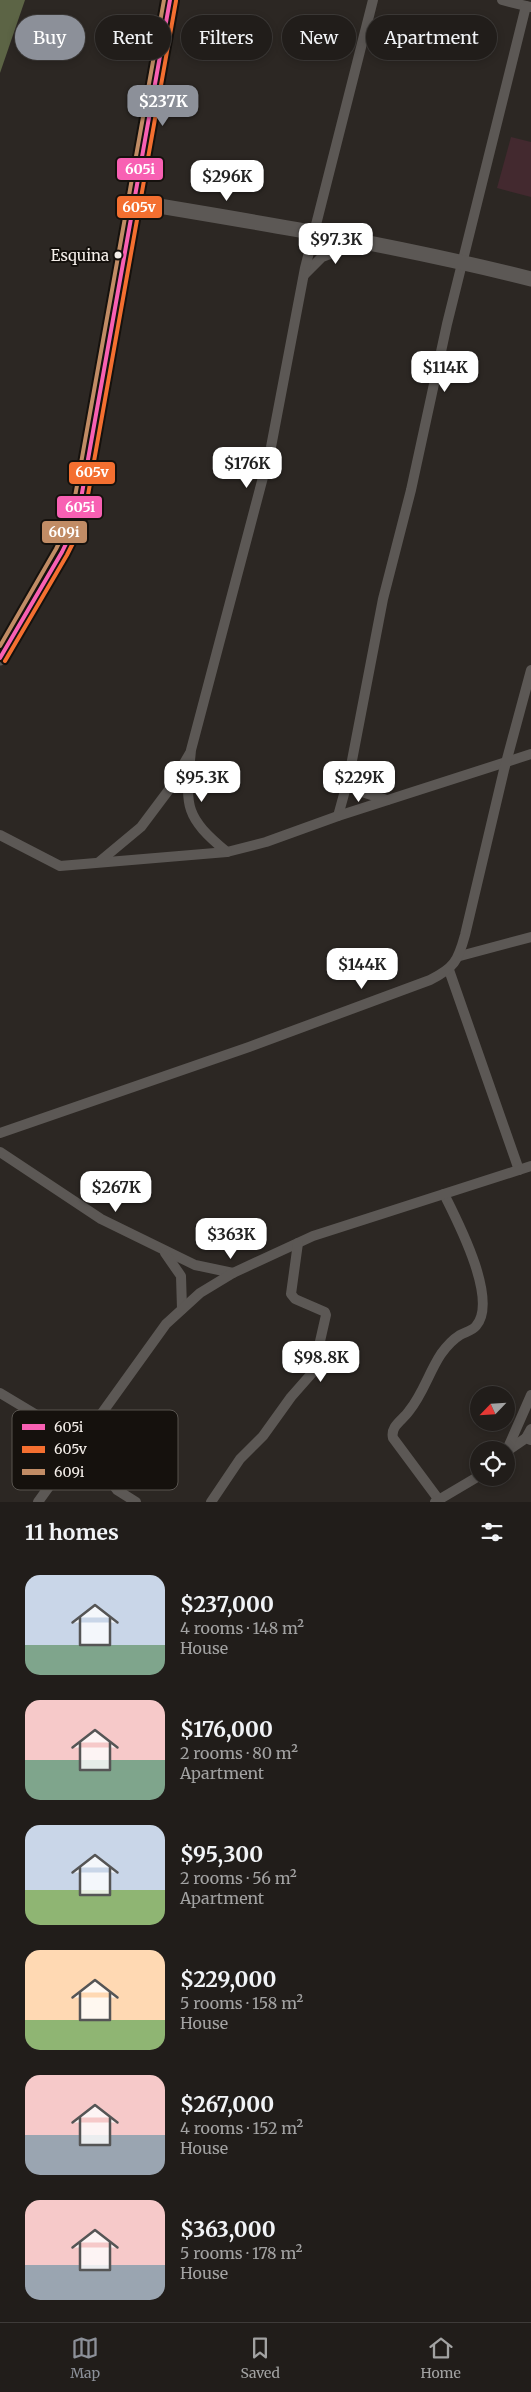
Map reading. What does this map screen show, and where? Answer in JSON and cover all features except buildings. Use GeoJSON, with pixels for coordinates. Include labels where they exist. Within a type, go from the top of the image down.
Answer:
{"type":"FeatureCollection","features":[{"type":"Feature","properties":{"kind":"street"},"geometry":{"type":"LineString","coordinates":[[0,658],[62,552],[77,520],[170,0]]}},
{"type":"Feature","properties":{"kind":"street"},"geometry":{"type":"LineString","coordinates":[[227,852],[204,834],[192,816],[188,793],[191,750],[271,447],[313,231],[373,0]]}},
{"type":"Feature","properties":{"kind":"street"},"geometry":{"type":"LineString","coordinates":[[338,816],[349,776],[383,599],[412,490],[447,324],[528,6],[502,0]]}},
{"type":"Feature","properties":{"kind":"street"},"geometry":{"type":"LineString","coordinates":[[135,202],[313,231],[464,262],[531,279]]}},
{"type":"Feature","properties":{"kind":"street"},"geometry":{"type":"LineString","coordinates":[[303,276],[322,257],[362,242]]}},
{"type":"Feature","properties":{"kind":"street"},"geometry":{"type":"LineString","coordinates":[[0,1133],[249,1047],[430,980],[449,970],[460,956],[506,762],[531,670]]}},
{"type":"Feature","properties":{"kind":"street"},"geometry":{"type":"LineString","coordinates":[[99,862],[141,827],[168,790],[191,750]]}},
{"type":"Feature","properties":{"kind":"street"},"geometry":{"type":"LineString","coordinates":[[0,835],[60,866],[227,852],[266,842],[338,816],[531,754]]}},
{"type":"Feature","properties":{"kind":"street"},"geometry":{"type":"LineString","coordinates":[[349,776],[365,793],[387,800]]}},
{"type":"Feature","properties":{"kind":"street"},"geometry":{"type":"LineString","coordinates":[[460,956],[531,937]]}},
{"type":"Feature","properties":{"kind":"street"},"geometry":{"type":"LineString","coordinates":[[449,970],[518,1170]]}},
{"type":"Feature","properties":{"kind":"street"},"geometry":{"type":"LineString","coordinates":[[0,1152],[101,1219],[195,1265],[233,1272]]}},
{"type":"Feature","properties":{"kind":"street"},"geometry":{"type":"LineString","coordinates":[[103,1410],[166,1324],[200,1293],[233,1272],[313,1236],[531,1166]]}},
{"type":"Feature","properties":{"kind":"street"},"geometry":{"type":"LineString","coordinates":[[444,1194],[470,1251],[483,1300],[483,1310],[476,1326],[454,1339],[440,1355],[410,1410],[393,1428],[392,1434],[437,1501],[470,1481]]}},
{"type":"Feature","properties":{"kind":"street"},"geometry":{"type":"LineString","coordinates":[[211,1502],[240,1459],[263,1436],[291,1397],[308,1381],[313,1372],[326,1315],[325,1312],[295,1299],[290,1294],[298,1243]]}},
{"type":"Feature","properties":{"kind":"street"},"geometry":{"type":"LineString","coordinates":[[161,1249],[181,1276],[182,1310]]}},
{"type":"Feature","properties":{"kind":"street"},"geometry":{"type":"LineString","coordinates":[[0,1393],[28,1410]]}},
{"type":"Feature","properties":{"kind":"street"},"geometry":{"type":"LineString","coordinates":[[512,1441],[531,1395]]}},
{"type":"Feature","properties":{"kind":"street"},"geometry":{"type":"LineString","coordinates":[[515,1446],[529,1436]]}},
{"type":"Feature","properties":{"kind":"street"},"geometry":{"type":"LineString","coordinates":[[38,1502],[46,1490]]}},
{"type":"Feature","properties":{"kind":"street"},"geometry":{"type":"LineString","coordinates":[[117,1490],[136,1502]]}},
{"type":"Feature","properties":{"kind":"shaded area"},"geometry":{"type":"Polygon","coordinates":[[[0,0],[25,0],[20,15],[15,15],[15,29],[0,73],[0,0]]]}},
{"type":"Feature","properties":{"kind":"shaded area"},"geometry":{"type":"Polygon","coordinates":[[[511,137],[531,142],[531,197],[497,188],[511,137]]]}},
{"type":"Feature","properties":{"kind":"transit line","name":"609i"},"geometry":{"type":"LineString","coordinates":[[0,646],[56,549],[71,519],[164,0]]}},
{"type":"Feature","properties":{"kind":"transit line","name":"605i"},"geometry":{"type":"LineString","coordinates":[[0,658],[62,552],[77,521],[170,0]]}},
{"type":"Feature","properties":{"kind":"transit line","name":"605v"},"geometry":{"type":"LineString","coordinates":[[5,661],[67,555],[83,523],[176,1]]}},
{"type":"Feature","properties":{"kind":"place","name":"Esquina"},"geometry":{"type":"Point","coordinates":[118,255]}}]}
